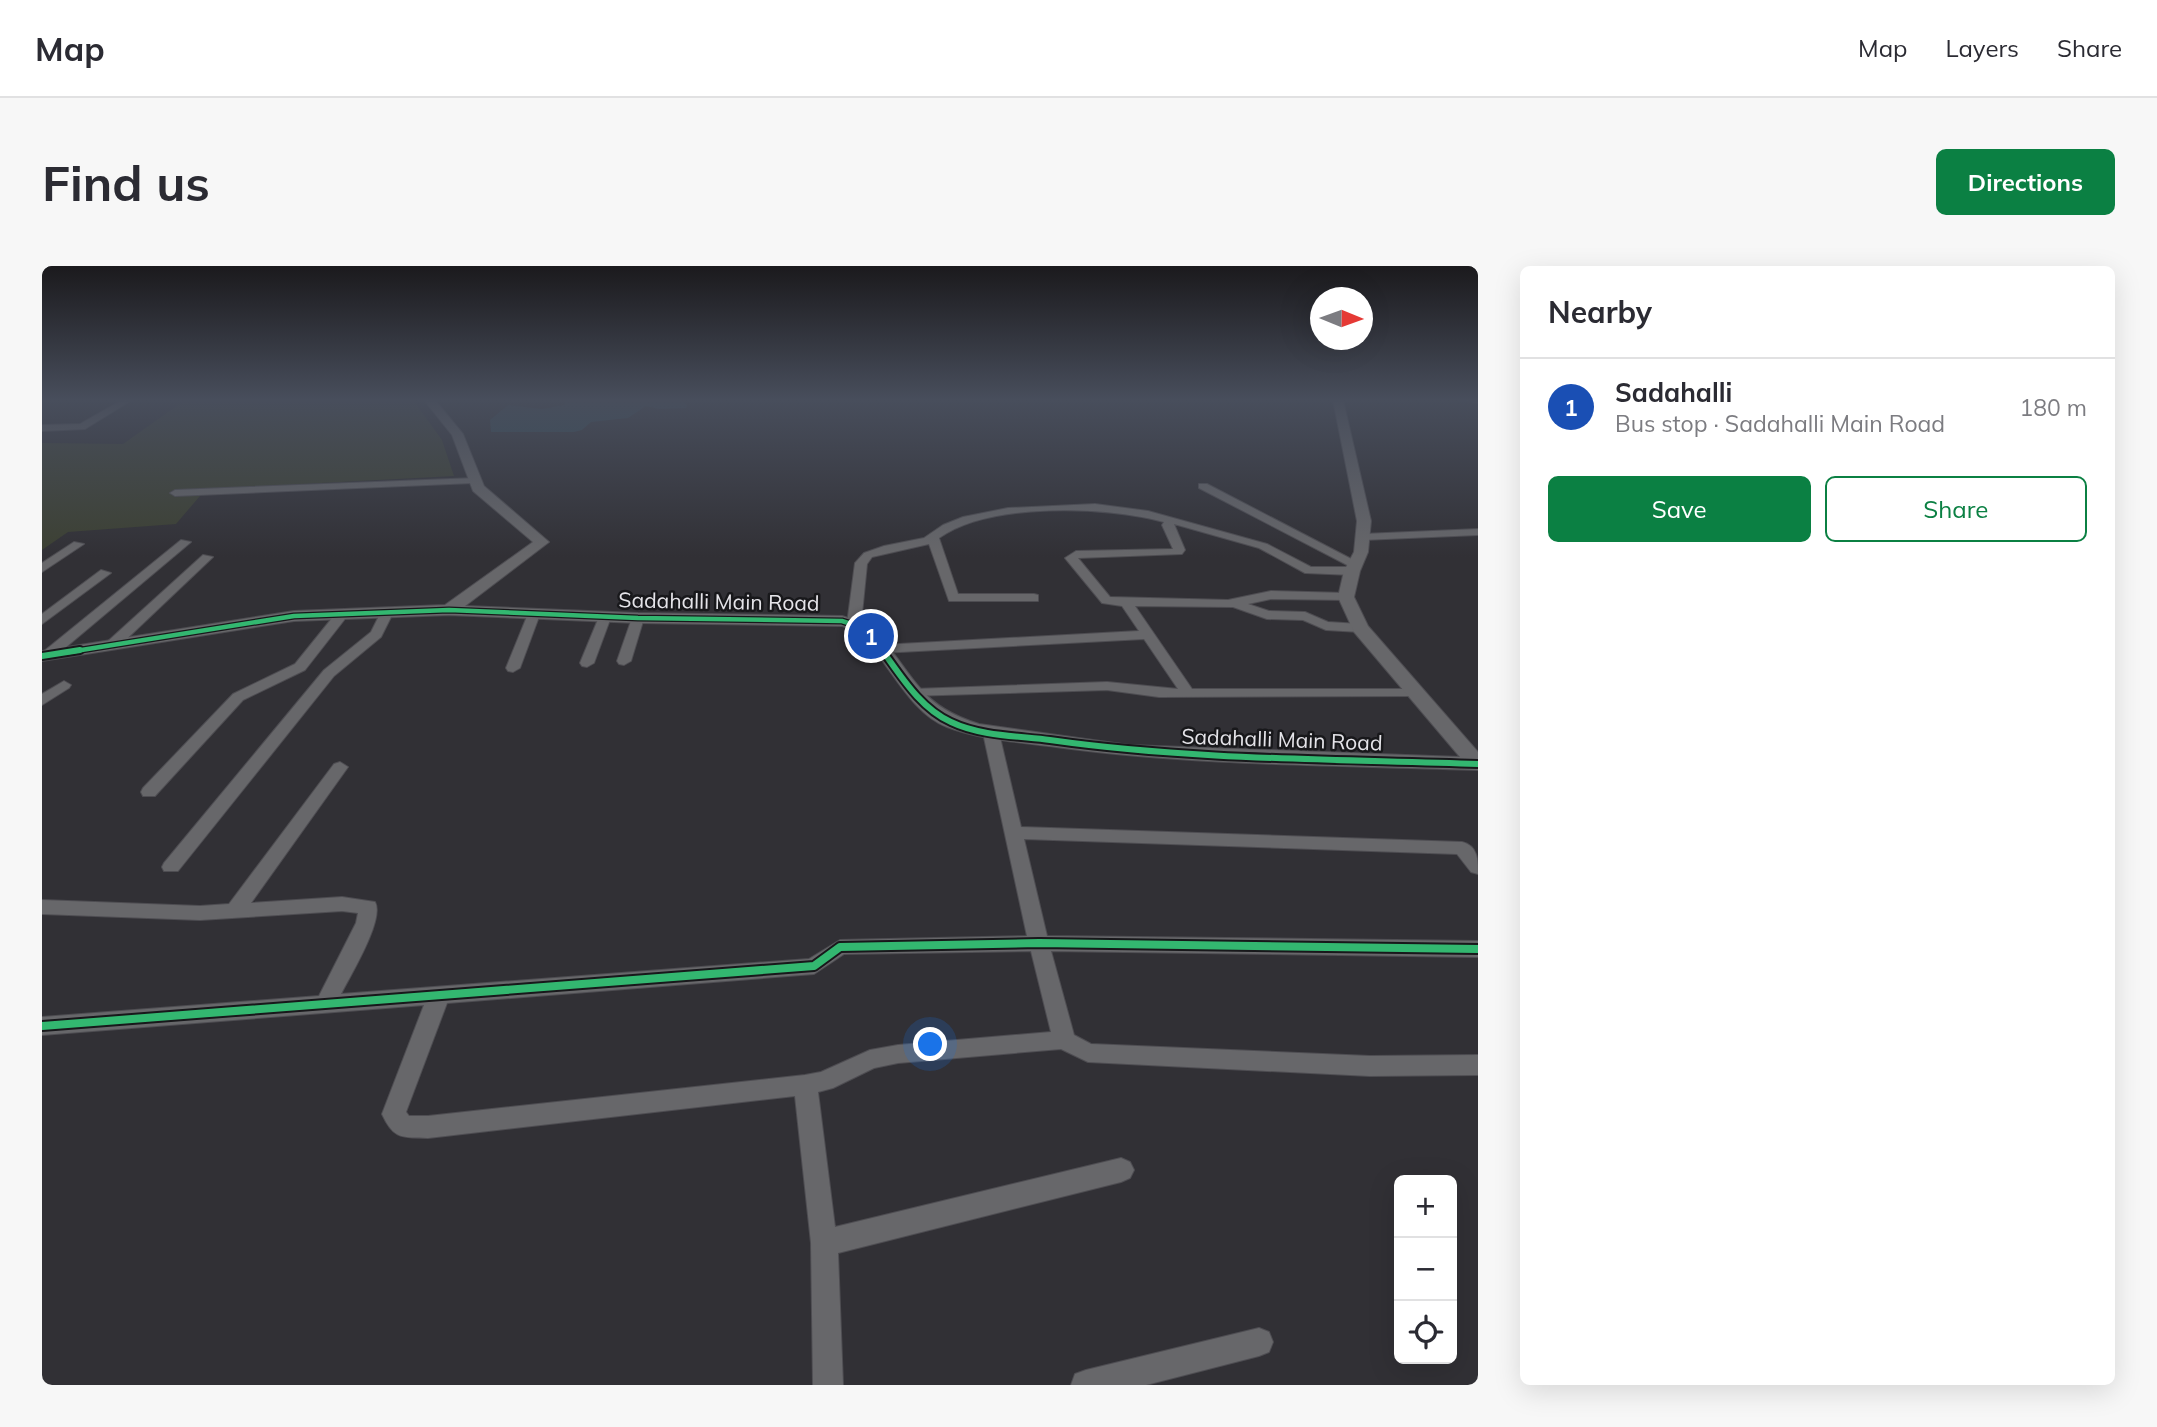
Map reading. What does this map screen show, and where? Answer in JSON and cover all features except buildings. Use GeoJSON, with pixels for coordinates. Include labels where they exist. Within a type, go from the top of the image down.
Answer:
{"type":"FeatureCollection","features":[{"type":"Feature","properties":{"kind":"street"},"geometry":{"type":"LineString","coordinates":[[449,610],[542,542],[478,488],[464,452]]}},
{"type":"Feature","properties":{"kind":"street"},"geometry":{"type":"LineString","coordinates":[[1349,452],[1364,521],[1363,537],[1346,597],[1360,628],[1477,763]]}},
{"type":"Feature","properties":{"kind":"street"},"geometry":{"type":"LineString","coordinates":[[175,493],[474,480]]}},
{"type":"Feature","properties":{"kind":"street"},"geometry":{"type":"LineString","coordinates":[[1203,486],[1354,568]]}},
{"type":"Feature","properties":{"kind":"street"},"geometry":{"type":"LineString","coordinates":[[854,624],[863,560],[876,551],[933,538],[947,527],[967,519],[1016,511],[1101,508],[1172,520],[1263,546],[1309,570],[1339,573],[1354,568]]}},
{"type":"Feature","properties":{"kind":"street"},"geometry":{"type":"LineString","coordinates":[[1172,520],[1167,525],[1178,552],[1076,554],[1071,558],[1106,600],[1126,603],[1235,603],[1271,595],[1346,597]]}},
{"type":"Feature","properties":{"kind":"street"},"geometry":{"type":"LineString","coordinates":[[1363,537],[1478,532]]}},
{"type":"Feature","properties":{"kind":"street"},"geometry":{"type":"LineString","coordinates":[[933,538],[953,597],[1034,598]]}},
{"type":"Feature","properties":{"kind":"street"},"geometry":{"type":"LineString","coordinates":[[45,655],[185,541]]}},
{"type":"Feature","properties":{"kind":"street"},"geometry":{"type":"LineString","coordinates":[[42,568],[78,544]]}},
{"type":"Feature","properties":{"kind":"street"},"geometry":{"type":"LineString","coordinates":[[111,646],[207,557]]}},
{"type":"Feature","properties":{"kind":"street"},"geometry":{"type":"LineString","coordinates":[[42,620],[105,573]]}},
{"type":"Feature","properties":{"kind":"street"},"geometry":{"type":"LineString","coordinates":[[1126,603],[1188,693]]}},
{"type":"Feature","properties":{"kind":"street"},"geometry":{"type":"LineString","coordinates":[[1235,603],[1267,615],[1305,616],[1326,626],[1360,628]]}},
{"type":"Feature","properties":{"kind":"street","name":"Sadahalli Main Road"},"geometry":{"type":"LineString","coordinates":[[45,655],[277,618],[449,610],[638,618],[828,620],[854,624],[871,636],[914,693],[942,718],[990,733],[1147,752],[1477,763]]}},
{"type":"Feature","properties":{"kind":"street"},"geometry":{"type":"LineString","coordinates":[[171,867],[328,673],[376,634],[387,613]]}},
{"type":"Feature","properties":{"kind":"street"},"geometry":{"type":"LineString","coordinates":[[513,668],[534,614]]}},
{"type":"Feature","properties":{"kind":"street"},"geometry":{"type":"LineString","coordinates":[[149,792],[238,697],[295,671],[310,658],[342,615]]}},
{"type":"Feature","properties":{"kind":"street"},"geometry":{"type":"LineString","coordinates":[[587,663],[605,617]]}},
{"type":"Feature","properties":{"kind":"street"},"geometry":{"type":"LineString","coordinates":[[624,661],[638,618]]}},
{"type":"Feature","properties":{"kind":"street"},"geometry":{"type":"LineString","coordinates":[[881,649],[1148,635]]}},
{"type":"Feature","properties":{"kind":"street"},"geometry":{"type":"LineString","coordinates":[[42,701],[64,685]]}},
{"type":"Feature","properties":{"kind":"street"},"geometry":{"type":"LineString","coordinates":[[914,693],[1107,686],[1159,693],[1416,693]]}},
{"type":"Feature","properties":{"kind":"street"},"geometry":{"type":"LineString","coordinates":[[990,733],[1064,1040]]}},
{"type":"Feature","properties":{"kind":"street"},"geometry":{"type":"LineString","coordinates":[[234,912],[340,767]]}},
{"type":"Feature","properties":{"kind":"street"},"geometry":{"type":"LineString","coordinates":[[1015,833],[1462,848],[1478,868]]}},
{"type":"Feature","properties":{"kind":"street"},"geometry":{"type":"LineString","coordinates":[[42,908],[234,912],[342,904],[368,907],[366,923],[325,1006]]}},
{"type":"Feature","properties":{"kind":"street"},"geometry":{"type":"LineString","coordinates":[[42,1026],[814,966],[840,947],[1039,943],[1478,949]]}},
{"type":"Feature","properties":{"kind":"street"},"geometry":{"type":"LineString","coordinates":[[439,997],[394,1114],[402,1126],[428,1127],[805,1085],[825,1081],[870,1059],[898,1054],[1064,1040],[1088,1053],[1370,1066],[1478,1065]]}},
{"type":"Feature","properties":{"kind":"street"},"geometry":{"type":"LineString","coordinates":[[805,1085],[824,1243],[828,1385]]}},
{"type":"Feature","properties":{"kind":"street"},"geometry":{"type":"LineString","coordinates":[[824,1243],[1121,1170]]}},
{"type":"Feature","properties":{"kind":"street"},"geometry":{"type":"LineString","coordinates":[[1086,1385],[1259,1342]]}},
{"type":"Feature","properties":{"kind":"green space"},"geometry":{"type":"Polygon","coordinates":[[[42,452],[446,452],[454,476],[206,489],[176,524],[68,532],[42,550],[42,452]]]}},
{"type":"Feature","properties":{"kind":"cycle path"},"geometry":{"type":"LineString","coordinates":[[42,656],[294,616],[449,610],[638,618],[842,621],[854,624],[871,636],[914,693],[935,712],[951,722],[977,730],[1129,751],[1478,764]]}},
{"type":"Feature","properties":{"kind":"cycle path"},"geometry":{"type":"LineString","coordinates":[[42,1026],[814,966],[840,947],[1039,943],[1478,949]]}},
{"type":"Feature","properties":{"kind":"place","name":"Sadahalli"},"geometry":{"type":"Point","coordinates":[871,636]}}]}
